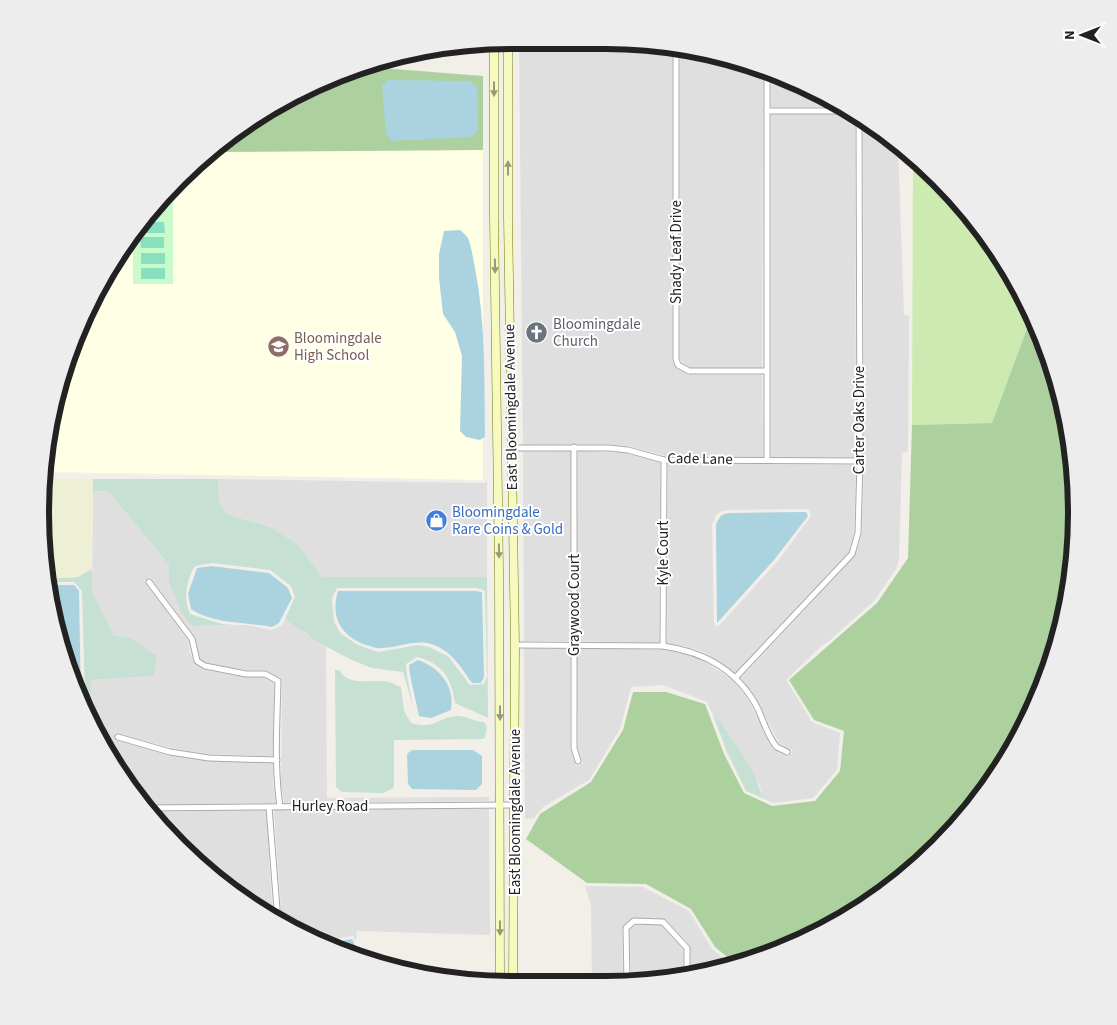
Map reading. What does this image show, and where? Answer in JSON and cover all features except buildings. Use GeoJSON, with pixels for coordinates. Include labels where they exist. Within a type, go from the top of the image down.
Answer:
{"type":"FeatureCollection","features":[{"type":"Feature","properties":{"kind":"main road","name":"East Bloomingdale Avenue"},"geometry":{"type":"LineString","coordinates":[[508,49],[508,217],[515,645],[513,976]]}},
{"type":"Feature","properties":{"kind":"main road","name":"East Bloomingdale Avenue"},"geometry":{"type":"LineString","coordinates":[[494,50],[494,217],[500,571],[500,976]]}},
{"type":"Feature","properties":{"kind":"main road"},"geometry":{"type":"LineString","coordinates":[[494,217],[508,217]]}},
{"type":"Feature","properties":{"kind":"main road"},"geometry":{"type":"LineString","coordinates":[[498,449],[512,448]]}},
{"type":"Feature","properties":{"kind":"main road"},"geometry":{"type":"LineString","coordinates":[[500,571],[514,578]]}},
{"type":"Feature","properties":{"kind":"street","name":"Shady Leaf Drive"},"geometry":{"type":"LineString","coordinates":[[676,55],[676,359],[678,365],[689,372],[766,371]]}},
{"type":"Feature","properties":{"kind":"street"},"geometry":{"type":"LineString","coordinates":[[767,78],[766,371],[768,460]]}},
{"type":"Feature","properties":{"kind":"street"},"geometry":{"type":"LineString","coordinates":[[767,111],[836,111]]}},
{"type":"Feature","properties":{"kind":"street","name":"Carter Oaks Drive"},"geometry":{"type":"LineString","coordinates":[[736,678],[852,554],[858,533],[860,461],[859,125]]}},
{"type":"Feature","properties":{"kind":"street","name":"Cade Lane"},"geometry":{"type":"LineString","coordinates":[[512,448],[574,447],[628,450],[664,460],[860,461]]}},
{"type":"Feature","properties":{"kind":"street","name":"Graywood Court"},"geometry":{"type":"LineString","coordinates":[[574,447],[574,748],[578,762]]}},
{"type":"Feature","properties":{"kind":"street","name":"Kyle Court"},"geometry":{"type":"LineString","coordinates":[[663,646],[664,460]]}},
{"type":"Feature","properties":{"kind":"street"},"geometry":{"type":"LineString","coordinates":[[149,582],[192,639],[197,661],[205,666],[246,674],[265,674],[278,682],[277,786],[280,807]]}},
{"type":"Feature","properties":{"kind":"street"},"geometry":{"type":"LineString","coordinates":[[515,645],[663,646],[684,649],[700,654],[736,678],[752,699],[776,746],[787,752]]}},
{"type":"Feature","properties":{"kind":"street"},"geometry":{"type":"LineString","coordinates":[[118,737],[170,752],[209,758],[277,760]]}},
{"type":"Feature","properties":{"kind":"street","name":"Hurley Road"},"geometry":{"type":"LineString","coordinates":[[156,808],[515,804]]}},
{"type":"Feature","properties":{"kind":"street"},"geometry":{"type":"LineString","coordinates":[[269,807],[277,912]]}},
{"type":"Feature","properties":{"kind":"street"},"geometry":{"type":"LineString","coordinates":[[627,975],[626,928],[634,921],[663,922],[687,948],[686,968]]}},
{"type":"Feature","properties":{"kind":"shaded area"},"geometry":{"type":"Polygon","coordinates":[[[519,49],[635,50],[672,54],[672,360],[676,368],[688,375],[762,375],[763,457],[665,456],[629,446],[609,444],[523,445],[519,49]]]}},
{"type":"Feature","properties":{"kind":"shaded area"},"geometry":{"type":"Polygon","coordinates":[[[680,56],[725,65],[763,77],[762,368],[690,368],[682,363],[680,358],[680,56]]]}},
{"type":"Feature","properties":{"kind":"shaded area"},"geometry":{"type":"Polygon","coordinates":[[[771,80],[829,107],[771,107],[771,80]]]}},
{"type":"Feature","properties":{"kind":"shaded area"},"geometry":{"type":"Polygon","coordinates":[[[771,114],[841,114],[855,123],[856,458],[771,457],[771,114]]]}},
{"type":"Feature","properties":{"kind":"shaded area"},"geometry":{"type":"Polygon","coordinates":[[[863,128],[898,154],[904,315],[909,316],[908,451],[902,453],[899,559],[896,569],[874,601],[828,642],[822,645],[786,680],[812,722],[840,733],[837,770],[813,798],[773,803],[762,798],[760,786],[719,720],[713,715],[707,702],[663,685],[631,687],[620,729],[589,780],[543,807],[534,818],[525,819],[524,648],[570,648],[570,748],[576,766],[583,764],[578,748],[577,648],[662,650],[683,652],[699,658],[733,680],[749,701],[773,749],[788,757],[793,751],[779,743],[756,698],[741,678],[855,556],[862,534],[864,458],[863,128]]]}},
{"type":"Feature","properties":{"kind":"shaded area","name":"Bloomingdale High School"},"geometry":{"type":"Polygon","coordinates":[[[483,150],[483,480],[51,472],[58,422],[73,363],[97,307],[127,255],[145,230],[185,185],[222,152],[483,150]]]}},
{"type":"Feature","properties":{"kind":"shaded area"},"geometry":{"type":"Polygon","coordinates":[[[571,451],[570,641],[524,641],[523,452],[571,451]]]}},
{"type":"Feature","properties":{"kind":"shaded area"},"geometry":{"type":"Polygon","coordinates":[[[578,451],[627,453],[660,462],[659,643],[577,641],[578,451]]]}},
{"type":"Feature","properties":{"kind":"shaded area"},"geometry":{"type":"Polygon","coordinates":[[[668,463],[856,465],[854,532],[849,552],[735,673],[703,652],[667,643],[668,463]],[[729,510],[722,511],[716,515],[712,525],[714,623],[716,626],[719,626],[777,562],[811,516],[809,510],[729,510]]]}},
{"type":"Feature","properties":{"kind":"shaded area"},"geometry":{"type":"Polygon","coordinates":[[[487,478],[487,577],[322,577],[311,564],[270,527],[226,514],[219,500],[218,479],[483,483],[486,482],[487,478]]]}},
{"type":"Feature","properties":{"kind":"shaded area"},"geometry":{"type":"Polygon","coordinates":[[[50,479],[93,479],[92,569],[78,577],[54,579],[50,543],[50,479]]]}},
{"type":"Feature","properties":{"kind":"shaded area"},"geometry":{"type":"Polygon","coordinates":[[[93,479],[218,479],[219,500],[226,514],[270,527],[298,545],[322,577],[487,577],[488,718],[455,703],[454,694],[444,673],[433,663],[417,657],[406,664],[414,710],[403,672],[372,668],[352,660],[313,640],[308,634],[285,619],[295,597],[291,586],[270,570],[212,563],[195,566],[189,578],[186,596],[190,614],[222,624],[237,625],[192,626],[181,612],[169,582],[169,565],[109,492],[93,491],[93,479]],[[337,588],[332,598],[334,622],[341,634],[358,645],[378,652],[418,645],[429,647],[448,656],[470,685],[484,684],[487,677],[485,592],[476,588],[337,588]]]}},
{"type":"Feature","properties":{"kind":"shaded area"},"geometry":{"type":"Polygon","coordinates":[[[93,491],[109,492],[169,565],[169,582],[192,626],[247,625],[272,630],[282,625],[285,619],[308,634],[313,640],[326,647],[327,798],[489,797],[489,801],[284,803],[281,785],[281,679],[265,670],[246,670],[207,663],[200,659],[195,637],[150,577],[144,581],[188,640],[190,653],[195,664],[204,670],[245,677],[264,677],[274,683],[273,756],[209,754],[171,748],[116,733],[114,739],[168,755],[208,761],[273,763],[273,786],[276,803],[153,805],[127,770],[111,744],[85,693],[91,693],[91,680],[154,676],[157,656],[131,638],[114,635],[92,592],[93,491]]]}},
{"type":"Feature","properties":{"kind":"shaded area"},"geometry":{"type":"Polygon","coordinates":[[[92,569],[92,592],[114,635],[131,638],[157,656],[154,676],[91,680],[91,693],[85,693],[82,591],[74,582],[55,582],[54,579],[78,577],[92,569]]]}},
{"type":"Feature","properties":{"kind":"shaded area"},"geometry":{"type":"Polygon","coordinates":[[[335,670],[339,670],[343,676],[355,681],[383,681],[401,687],[404,711],[411,723],[426,725],[451,717],[461,716],[484,722],[487,727],[485,737],[483,739],[394,740],[394,788],[383,793],[342,792],[336,787],[335,670]]]}},
{"type":"Feature","properties":{"kind":"shaded area"},"geometry":{"type":"Polygon","coordinates":[[[713,715],[719,720],[744,757],[755,777],[762,798],[746,791],[727,752],[713,715]]]}},
{"type":"Feature","properties":{"kind":"shaded area"},"geometry":{"type":"Polygon","coordinates":[[[489,808],[490,935],[357,931],[356,941],[353,936],[340,938],[337,942],[281,914],[274,810],[489,808]]]}},
{"type":"Feature","properties":{"kind":"shaded area"},"geometry":{"type":"Polygon","coordinates":[[[266,810],[272,909],[230,880],[207,861],[159,812],[266,810]]]}},
{"type":"Feature","properties":{"kind":"shaded area"},"geometry":{"type":"Polygon","coordinates":[[[585,886],[643,887],[689,911],[712,949],[726,960],[691,968],[690,945],[666,920],[634,918],[622,928],[623,975],[592,976],[591,905],[585,886]]]}},
{"type":"Feature","properties":{"kind":"shaded area"},"geometry":{"type":"Polygon","coordinates":[[[636,925],[661,925],[683,949],[683,969],[631,975],[630,929],[636,925]]]}},
{"type":"Feature","properties":{"kind":"green space"},"geometry":{"type":"Polygon","coordinates":[[[381,68],[483,76],[483,150],[222,152],[255,127],[307,97],[363,73],[381,68]]]}},
{"type":"Feature","properties":{"kind":"green space"},"geometry":{"type":"Polygon","coordinates":[[[913,167],[953,207],[972,230],[1006,281],[1028,325],[992,423],[912,425],[913,167]]]}},
{"type":"Feature","properties":{"kind":"green space"},"geometry":{"type":"Polygon","coordinates":[[[173,198],[173,284],[133,284],[133,247],[173,198]]]}},
{"type":"Feature","properties":{"kind":"green space"},"geometry":{"type":"Polygon","coordinates":[[[152,222],[164,222],[165,233],[143,233],[152,222]]]}},
{"type":"Feature","properties":{"kind":"green space"},"geometry":{"type":"Polygon","coordinates":[[[140,237],[164,237],[164,248],[141,248],[140,237]]]}},
{"type":"Feature","properties":{"kind":"green space"},"geometry":{"type":"Polygon","coordinates":[[[141,253],[165,253],[165,264],[141,264],[141,253]]]}},
{"type":"Feature","properties":{"kind":"green space"},"geometry":{"type":"Polygon","coordinates":[[[141,268],[165,268],[165,279],[141,279],[141,268]]]}},
{"type":"Feature","properties":{"kind":"green space"},"geometry":{"type":"Polygon","coordinates":[[[1028,325],[1044,363],[1059,422],[1064,452],[1068,512],[1067,543],[1059,603],[1044,662],[1033,690],[1006,744],[972,795],[953,818],[910,861],[862,898],[836,914],[782,941],[730,959],[715,947],[691,909],[646,884],[587,883],[526,839],[540,814],[591,782],[623,730],[633,692],[666,692],[705,704],[724,754],[744,793],[772,806],[815,801],[840,771],[844,731],[814,720],[789,680],[877,603],[908,558],[912,425],[992,423],[1028,325]]]}},
{"type":"Feature","properties":{"kind":"water"},"geometry":{"type":"Polygon","coordinates":[[[388,80],[470,81],[477,87],[478,130],[471,137],[392,141],[386,134],[382,86],[388,80]]]}},
{"type":"Feature","properties":{"kind":"water"},"geometry":{"type":"Polygon","coordinates":[[[460,230],[468,238],[479,289],[481,310],[484,352],[485,437],[480,440],[466,437],[460,431],[462,356],[455,332],[443,314],[439,278],[439,254],[444,231],[460,230]]]}},
{"type":"Feature","properties":{"kind":"water"},"geometry":{"type":"Polygon","coordinates":[[[806,512],[808,516],[774,560],[717,623],[716,525],[719,518],[729,513],[806,512]]]}},
{"type":"Feature","properties":{"kind":"water"},"geometry":{"type":"Polygon","coordinates":[[[211,566],[269,573],[288,588],[292,598],[279,623],[272,627],[230,622],[200,614],[191,609],[188,594],[197,568],[211,566]]]}},
{"type":"Feature","properties":{"kind":"water"},"geometry":{"type":"Polygon","coordinates":[[[74,585],[79,591],[81,681],[65,633],[55,586],[74,585]]]}},
{"type":"Feature","properties":{"kind":"water"},"geometry":{"type":"Polygon","coordinates":[[[338,591],[482,592],[484,677],[481,683],[472,683],[450,655],[431,644],[412,643],[387,648],[375,648],[357,641],[344,631],[337,617],[335,609],[338,591]]]}},
{"type":"Feature","properties":{"kind":"water"},"geometry":{"type":"Polygon","coordinates":[[[418,660],[433,668],[444,679],[451,693],[451,710],[431,718],[419,716],[409,665],[418,660]]]}},
{"type":"Feature","properties":{"kind":"water"},"geometry":{"type":"Polygon","coordinates":[[[412,750],[473,750],[482,756],[482,784],[476,790],[412,789],[408,784],[407,754],[412,750]]]}},
{"type":"Feature","properties":{"kind":"water"},"geometry":{"type":"Polygon","coordinates":[[[352,939],[356,949],[339,943],[352,939]]]}},
{"type":"Feature","properties":{"kind":"place","name":"Bloomingdale Church"},"geometry":{"type":"Point","coordinates":[537,333]}},
{"type":"Feature","properties":{"kind":"place","name":"Bloomingdale High School"},"geometry":{"type":"Point","coordinates":[278,347]}},
{"type":"Feature","properties":{"kind":"place","name":"Bloomingdale Rare Coins & Gold"},"geometry":{"type":"Point","coordinates":[436,521]}}]}
